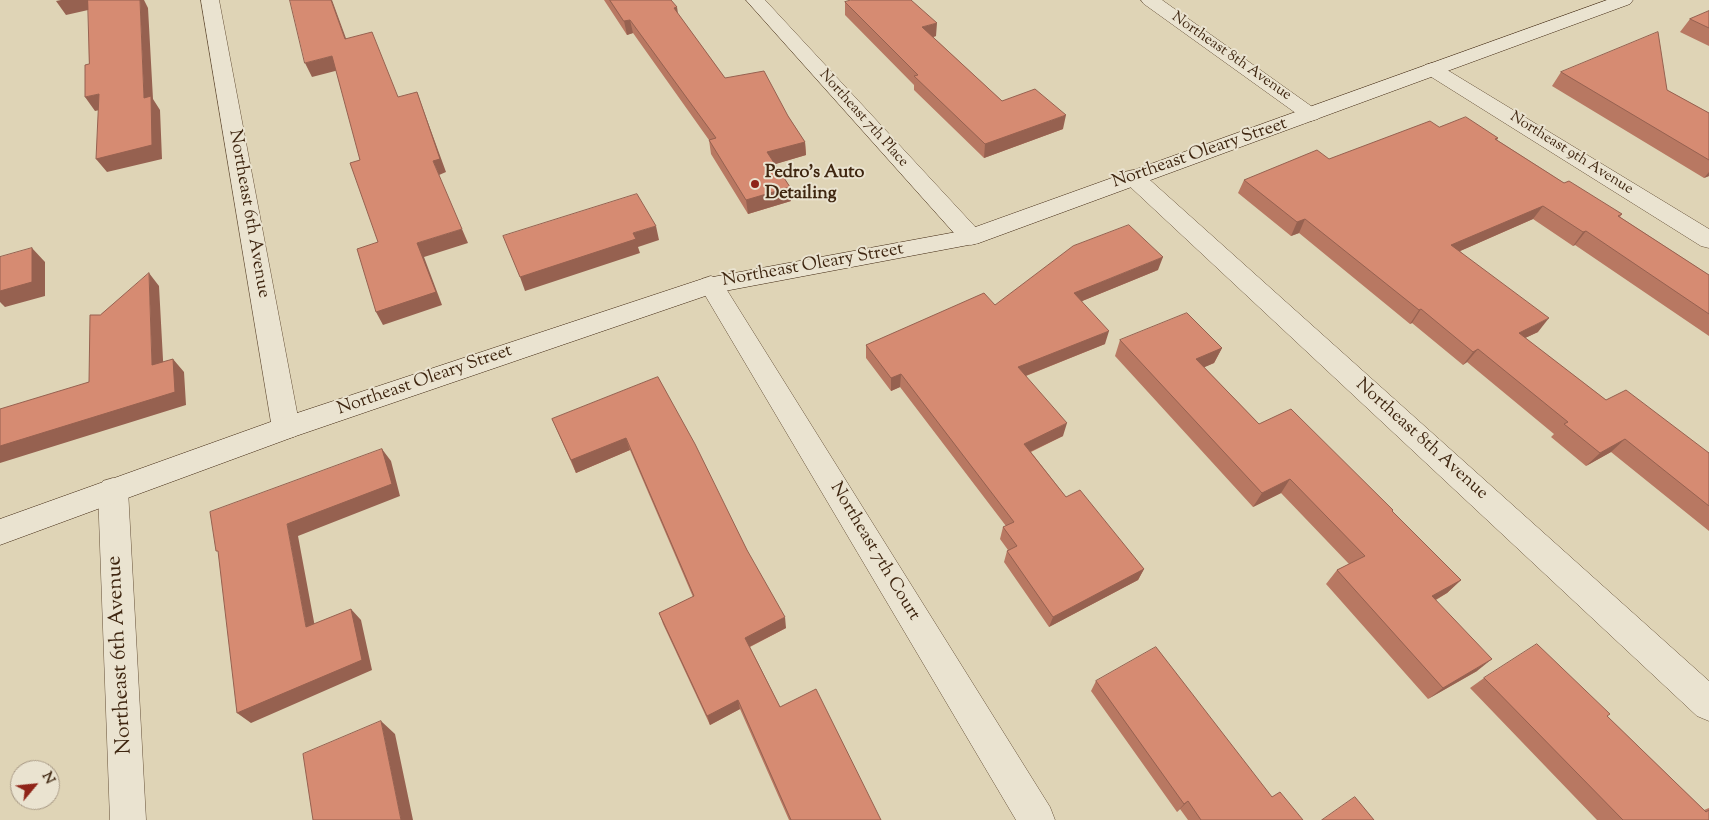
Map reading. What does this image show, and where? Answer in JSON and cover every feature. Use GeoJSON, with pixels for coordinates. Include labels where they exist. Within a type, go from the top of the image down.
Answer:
{"type":"FeatureCollection","features":[{"type":"Feature","properties":{"kind":"street","name":"Northeast 6th Avenue"},"geometry":{"type":"LineString","coordinates":[[210,0],[286,428]]}},
{"type":"Feature","properties":{"kind":"street","name":"Northeast 7th Place"},"geometry":{"type":"LineString","coordinates":[[755,0],[971,238]]}},
{"type":"Feature","properties":{"kind":"street","name":"Northeast 8th Avenue"},"geometry":{"type":"LineString","coordinates":[[1150,0],[1311,115]]}},
{"type":"Feature","properties":{"kind":"street","name":"Northeast Oleary Street"},"geometry":{"type":"LineString","coordinates":[[0,532],[286,428],[711,285],[971,238],[1133,177],[1311,115],[1624,0]]}},
{"type":"Feature","properties":{"kind":"street","name":"Northeast 9th Avenue"},"geometry":{"type":"LineString","coordinates":[[1432,69],[1709,240]]}},
{"type":"Feature","properties":{"kind":"street","name":"Northeast 8th Avenue"},"geometry":{"type":"LineString","coordinates":[[1133,177],[1709,704]]}},
{"type":"Feature","properties":{"kind":"street","name":"Northeast 7th Court"},"geometry":{"type":"LineString","coordinates":[[711,285],[1037,820]]}},
{"type":"Feature","properties":{"kind":"street","name":"Northeast 6th Avenue"},"geometry":{"type":"LineString","coordinates":[[113,490],[128,820]]}},
{"type":"Feature","properties":{"kind":"building"},"geometry":{"type":"Polygon","coordinates":[[[88,0],[140,0],[144,98],[151,96],[152,145],[96,159],[99,94],[85,97],[85,65],[89,64],[88,0]]]}},
{"type":"Feature","properties":{"kind":"building"},"geometry":{"type":"Polygon","coordinates":[[[290,0],[331,0],[345,39],[372,32],[398,97],[417,92],[440,159],[433,161],[462,229],[417,243],[436,292],[376,312],[357,249],[378,242],[350,163],[360,160],[332,56],[305,63],[290,0]]]}},
{"type":"Feature","properties":{"kind":"building"},"geometry":{"type":"Polygon","coordinates":[[[610,0],[671,0],[677,7],[674,8],[725,78],[764,71],[788,116],[805,142],[767,152],[790,187],[746,200],[709,140],[716,138],[630,20],[624,21],[610,0]]]}},
{"type":"Feature","properties":{"kind":"building"},"geometry":{"type":"Polygon","coordinates":[[[851,0],[911,0],[937,23],[922,27],[1002,101],[1035,89],[1066,115],[985,144],[914,76],[918,75],[845,2],[851,0]]]}},
{"type":"Feature","properties":{"kind":"building"},"geometry":{"type":"Polygon","coordinates":[[[1709,11],[1709,28],[1690,19],[1709,11]]]}},
{"type":"Feature","properties":{"kind":"building"},"geometry":{"type":"Polygon","coordinates":[[[1658,32],[1667,90],[1709,113],[1709,160],[1561,72],[1658,32]]]}},
{"type":"Feature","properties":{"kind":"building"},"geometry":{"type":"Polygon","coordinates":[[[1466,117],[1498,138],[1495,139],[1564,183],[1569,181],[1622,214],[1618,216],[1709,275],[1709,314],[1586,231],[1583,232],[1543,206],[1451,245],[1549,318],[1519,333],[1606,400],[1626,390],[1709,453],[1709,506],[1625,439],[1600,453],[1564,424],[1568,422],[1478,349],[1473,352],[1305,219],[1297,222],[1244,180],[1317,150],[1329,159],[1430,121],[1439,127],[1466,117]]]}},
{"type":"Feature","properties":{"kind":"building"},"geometry":{"type":"Polygon","coordinates":[[[637,194],[656,226],[633,233],[636,239],[520,277],[503,236],[637,194]]]}},
{"type":"Feature","properties":{"kind":"building"},"geometry":{"type":"Polygon","coordinates":[[[1129,225],[1163,257],[1074,293],[1109,331],[1018,367],[1067,423],[1024,444],[1066,497],[1080,490],[1144,569],[1053,617],[1007,551],[1017,546],[1003,527],[1014,522],[901,374],[891,378],[866,345],[984,293],[995,305],[1073,246],[1129,225]]]}},
{"type":"Feature","properties":{"kind":"building"},"geometry":{"type":"Polygon","coordinates":[[[32,248],[32,282],[0,291],[0,257],[32,248]]]}},
{"type":"Feature","properties":{"kind":"building"},"geometry":{"type":"Polygon","coordinates":[[[149,273],[152,365],[173,359],[175,392],[0,446],[0,409],[89,382],[90,315],[100,315],[149,273]]]}},
{"type":"Feature","properties":{"kind":"building"},"geometry":{"type":"Polygon","coordinates":[[[1187,313],[1222,348],[1196,359],[1259,424],[1291,409],[1461,580],[1432,596],[1492,659],[1443,688],[1337,570],[1365,556],[1290,479],[1262,493],[1120,340],[1187,313]]]}},
{"type":"Feature","properties":{"kind":"building"},"geometry":{"type":"Polygon","coordinates":[[[658,377],[695,444],[747,550],[785,617],[745,638],[780,707],[816,689],[881,820],[791,820],[738,700],[707,716],[659,613],[694,596],[626,438],[571,460],[552,419],[658,377]]]}},
{"type":"Feature","properties":{"kind":"building"},"geometry":{"type":"Polygon","coordinates":[[[382,449],[392,484],[287,524],[306,627],[351,609],[362,660],[237,713],[218,551],[216,551],[210,512],[382,449]]]}},
{"type":"Feature","properties":{"kind":"building"},"geometry":{"type":"Polygon","coordinates":[[[1537,644],[1610,714],[1607,716],[1706,812],[1709,810],[1709,820],[1623,820],[1484,678],[1537,644]]]}},
{"type":"Feature","properties":{"kind":"building"},"geometry":{"type":"Polygon","coordinates":[[[1156,647],[1272,797],[1280,792],[1303,820],[1201,820],[1188,801],[1184,804],[1096,681],[1156,647]]]}},
{"type":"Feature","properties":{"kind":"building"},"geometry":{"type":"Polygon","coordinates":[[[381,721],[401,820],[313,820],[303,754],[381,721]]]}},
{"type":"Feature","properties":{"kind":"building"},"geometry":{"type":"Polygon","coordinates":[[[1355,797],[1374,820],[1322,820],[1355,797]]]}},
{"type":"Feature","properties":{"kind":"place","name":"Pedro’s Auto Detailing"},"geometry":{"type":"Point","coordinates":[755,184]}}]}
